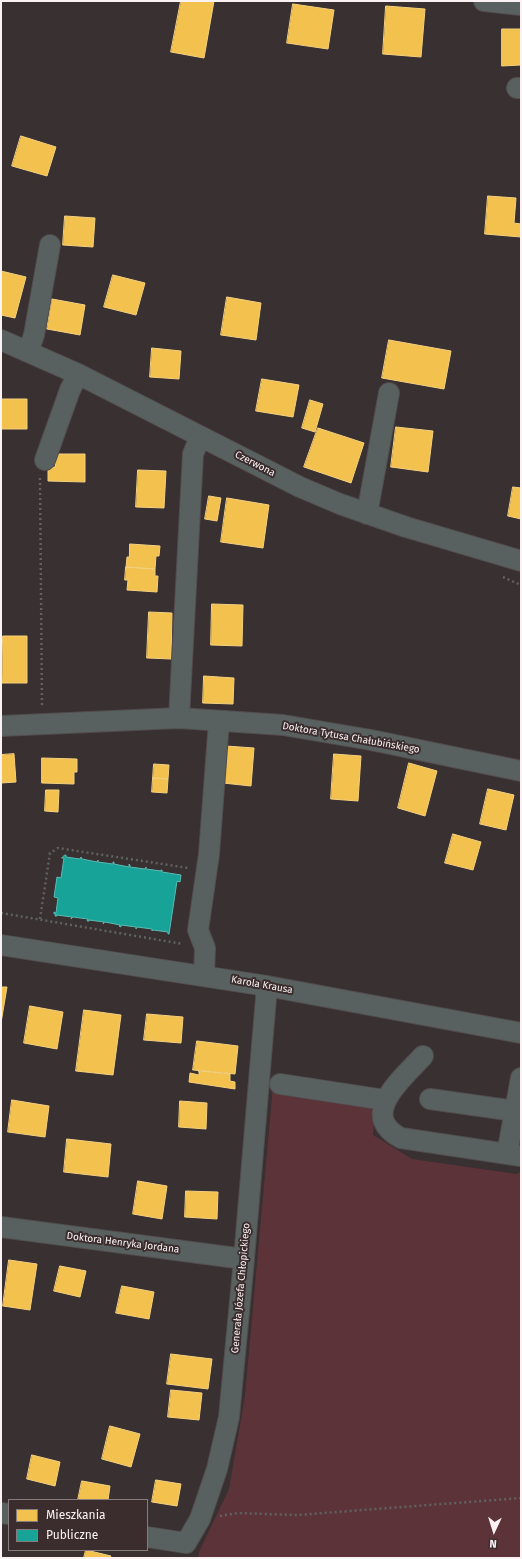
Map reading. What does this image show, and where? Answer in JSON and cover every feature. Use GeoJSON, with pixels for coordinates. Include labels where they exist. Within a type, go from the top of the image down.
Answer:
{"type":"FeatureCollection","features":[{"type":"Feature","properties":{"kind":"street"},"geometry":{"type":"LineString","coordinates":[[484,1],[521,5]]}},
{"type":"Feature","properties":{"kind":"street"},"geometry":{"type":"LineString","coordinates":[[28,352],[34,335],[50,245]]}},
{"type":"Feature","properties":{"kind":"street","name":"Czerwona"},"geometry":{"type":"LineString","coordinates":[[1,340],[78,374],[300,487],[367,514],[521,561]]}},
{"type":"Feature","properties":{"kind":"street"},"geometry":{"type":"LineString","coordinates":[[45,460],[70,390],[78,374]]}},
{"type":"Feature","properties":{"kind":"street"},"geometry":{"type":"LineString","coordinates":[[367,514],[389,393]]}},
{"type":"Feature","properties":{"kind":"street"},"geometry":{"type":"LineString","coordinates":[[179,718],[193,454],[200,437]]}},
{"type":"Feature","properties":{"kind":"street","name":"Doktora Tytusa Chałubińskiego"},"geometry":{"type":"LineString","coordinates":[[1,726],[179,718],[283,725],[371,740],[521,771]]}},
{"type":"Feature","properties":{"kind":"street"},"geometry":{"type":"LineString","coordinates":[[204,976],[205,948],[198,930],[205,870],[209,854],[219,721]]}},
{"type":"Feature","properties":{"kind":"street","name":"Karola Krausa"},"geometry":{"type":"LineString","coordinates":[[1,945],[267,986],[521,1033]]}},
{"type":"Feature","properties":{"kind":"street","name":"Generała Józefa Chłopickiego"},"geometry":{"type":"LineString","coordinates":[[148,1537],[184,1551],[200,1519],[217,1469],[229,1417],[267,986]]}},
{"type":"Feature","properties":{"kind":"street"},"geometry":{"type":"LineString","coordinates":[[423,1056],[385,1100],[383,1108],[386,1125],[392,1134],[401,1138],[514,1155],[515,1111],[521,1078]]}},
{"type":"Feature","properties":{"kind":"street"},"geometry":{"type":"LineString","coordinates":[[280,1084],[385,1100]]}},
{"type":"Feature","properties":{"kind":"street"},"geometry":{"type":"LineString","coordinates":[[430,1099],[515,1111]]}},
{"type":"Feature","properties":{"kind":"street","name":"Doktora Henryka Jordana"},"geometry":{"type":"LineString","coordinates":[[1,1227],[244,1259]]}},
{"type":"Feature","properties":{"kind":"path"},"geometry":{"type":"LineString","coordinates":[[45,460],[40,479],[42,713],[48,724]]}},
{"type":"Feature","properties":{"kind":"path"},"geometry":{"type":"LineString","coordinates":[[40,919],[50,853],[58,848],[205,870]]}},
{"type":"Feature","properties":{"kind":"path"},"geometry":{"type":"LineString","coordinates":[[1,913],[205,948]]}},
{"type":"Feature","properties":{"kind":"path"},"geometry":{"type":"LineString","coordinates":[[200,1519],[238,1513],[297,1515],[521,1498]]}},
{"type":"Feature","properties":{"kind":"shaded area"},"geometry":{"type":"Polygon","coordinates":[[[273,1086],[376,1101],[373,1135],[412,1159],[516,1174],[521,1172],[521,1558],[198,1558],[199,1552],[229,1489],[245,1396],[273,1086]]]}},
{"type":"Feature","properties":{"kind":"building: Mieszkania"},"geometry":{"type":"Polygon","coordinates":[[[181,1],[214,1],[204,58],[171,52],[181,1]]]}},
{"type":"Feature","properties":{"kind":"building: Mieszkania"},"geometry":{"type":"Polygon","coordinates":[[[293,4],[334,10],[328,49],[287,43],[293,4]]]}},
{"type":"Feature","properties":{"kind":"building: Mieszkania"},"geometry":{"type":"Polygon","coordinates":[[[386,6],[425,9],[421,57],[383,54],[386,6]]]}},
{"type":"Feature","properties":{"kind":"building: Mieszkania"},"geometry":{"type":"Polygon","coordinates":[[[502,29],[521,29],[521,65],[502,66],[502,29]]]}},
{"type":"Feature","properties":{"kind":"building: Mieszkania"},"geometry":{"type":"Polygon","coordinates":[[[21,136],[56,147],[47,176],[12,166],[21,136]]]}},
{"type":"Feature","properties":{"kind":"building: Mieszkania"},"geometry":{"type":"Polygon","coordinates":[[[488,196],[516,198],[514,223],[521,224],[521,237],[485,234],[488,196]]]}},
{"type":"Feature","properties":{"kind":"building: Mieszkania"},"geometry":{"type":"Polygon","coordinates":[[[65,216],[95,218],[93,247],[63,245],[65,216]]]}},
{"type":"Feature","properties":{"kind":"building: Mieszkania"},"geometry":{"type":"Polygon","coordinates":[[[1,271],[26,277],[15,318],[1,315],[1,271]]]}},
{"type":"Feature","properties":{"kind":"building: Mieszkania"},"geometry":{"type":"Polygon","coordinates":[[[113,275],[145,283],[136,315],[104,307],[113,275]]]}},
{"type":"Feature","properties":{"kind":"building: Mieszkania"},"geometry":{"type":"Polygon","coordinates":[[[227,297],[261,303],[256,340],[221,335],[227,297]]]}},
{"type":"Feature","properties":{"kind":"building: Mieszkania"},"geometry":{"type":"Polygon","coordinates":[[[52,299],[85,305],[80,335],[47,329],[52,299]]]}},
{"type":"Feature","properties":{"kind":"building: Mieszkania"},"geometry":{"type":"Polygon","coordinates":[[[389,340],[451,351],[444,389],[382,378],[389,340]]]}},
{"type":"Feature","properties":{"kind":"building: Mieszkania"},"geometry":{"type":"Polygon","coordinates":[[[152,348],[181,351],[179,379],[150,377],[152,348]]]}},
{"type":"Feature","properties":{"kind":"building: Mieszkania"},"geometry":{"type":"Polygon","coordinates":[[[262,379],[299,385],[293,417],[256,411],[262,379]]]}},
{"type":"Feature","properties":{"kind":"building: Mieszkania"},"geometry":{"type":"Polygon","coordinates":[[[1,399],[27,399],[27,429],[1,429],[1,399]]]}},
{"type":"Feature","properties":{"kind":"building: Mieszkania"},"geometry":{"type":"Polygon","coordinates":[[[310,400],[323,404],[315,432],[302,428],[310,400]]]}},
{"type":"Feature","properties":{"kind":"building: Mieszkania"},"geometry":{"type":"Polygon","coordinates":[[[396,427],[433,431],[428,472],[391,467],[396,427]]]}},
{"type":"Feature","properties":{"kind":"building: Mieszkania"},"geometry":{"type":"Polygon","coordinates":[[[318,428],[364,443],[351,483],[304,467],[318,428]]]}},
{"type":"Feature","properties":{"kind":"building: Mieszkania"},"geometry":{"type":"Polygon","coordinates":[[[55,454],[85,454],[85,482],[48,481],[48,467],[55,467],[55,454]]]}},
{"type":"Feature","properties":{"kind":"building: Mieszkania"},"geometry":{"type":"Polygon","coordinates":[[[138,470],[166,471],[164,508],[136,507],[138,470]]]}},
{"type":"Feature","properties":{"kind":"building: Mieszkania"},"geometry":{"type":"Polygon","coordinates":[[[513,487],[521,488],[521,519],[508,516],[513,487]]]}},
{"type":"Feature","properties":{"kind":"building: Mieszkania"},"geometry":{"type":"Polygon","coordinates":[[[209,496],[221,498],[217,521],[205,519],[209,496]]]}},
{"type":"Feature","properties":{"kind":"building: Mieszkania"},"geometry":{"type":"Polygon","coordinates":[[[227,498],[269,505],[263,548],[221,542],[227,498]]]}},
{"type":"Feature","properties":{"kind":"building: Mieszkania"},"geometry":{"type":"Polygon","coordinates":[[[130,544],[160,546],[159,556],[156,556],[155,569],[126,567],[127,557],[129,557],[130,544]]]}},
{"type":"Feature","properties":{"kind":"building: Mieszkania"},"geometry":{"type":"Polygon","coordinates":[[[126,567],[155,569],[155,576],[158,576],[157,592],[127,590],[128,580],[125,580],[126,567]]]}},
{"type":"Feature","properties":{"kind":"building: Mieszkania"},"geometry":{"type":"Polygon","coordinates":[[[212,604],[243,605],[242,646],[211,645],[212,604]]]}},
{"type":"Feature","properties":{"kind":"building: Mieszkania"},"geometry":{"type":"Polygon","coordinates":[[[149,612],[172,613],[171,659],[147,658],[149,612]]]}},
{"type":"Feature","properties":{"kind":"building: Mieszkania"},"geometry":{"type":"Polygon","coordinates":[[[3,636],[27,636],[27,683],[2,683],[3,636]]]}},
{"type":"Feature","properties":{"kind":"building: Mieszkania"},"geometry":{"type":"Polygon","coordinates":[[[204,676],[234,678],[233,704],[203,703],[204,676]]]}},
{"type":"Feature","properties":{"kind":"building: Mieszkania"},"geometry":{"type":"Polygon","coordinates":[[[226,746],[254,748],[251,786],[223,783],[226,746]]]}},
{"type":"Feature","properties":{"kind":"building: Mieszkania"},"geometry":{"type":"Polygon","coordinates":[[[14,754],[16,782],[1,783],[1,755],[14,754]]]}},
{"type":"Feature","properties":{"kind":"building: Mieszkania"},"geometry":{"type":"Polygon","coordinates":[[[334,754],[361,756],[358,801],[331,799],[334,754]]]}},
{"type":"Feature","properties":{"kind":"building: Mieszkania"},"geometry":{"type":"Polygon","coordinates":[[[42,758],[77,759],[77,772],[74,772],[74,784],[42,783],[42,758]]]}},
{"type":"Feature","properties":{"kind":"building: Mieszkania"},"geometry":{"type":"Polygon","coordinates":[[[409,763],[437,771],[425,816],[398,808],[409,763]]]}},
{"type":"Feature","properties":{"kind":"building: Mieszkania"},"geometry":{"type":"Polygon","coordinates":[[[154,764],[169,765],[168,779],[153,778],[154,764]]]}},
{"type":"Feature","properties":{"kind":"building: Mieszkania"},"geometry":{"type":"Polygon","coordinates":[[[153,778],[168,779],[167,793],[152,792],[153,778]]]}},
{"type":"Feature","properties":{"kind":"building: Mieszkania"},"geometry":{"type":"Polygon","coordinates":[[[488,789],[514,795],[506,830],[480,824],[488,789]]]}},
{"type":"Feature","properties":{"kind":"building: Mieszkania"},"geometry":{"type":"Polygon","coordinates":[[[46,790],[59,790],[58,812],[45,811],[46,790]]]}},
{"type":"Feature","properties":{"kind":"building: Mieszkania"},"geometry":{"type":"Polygon","coordinates":[[[453,834],[481,842],[473,870],[445,863],[453,834]]]}},
{"type":"Feature","properties":{"kind":"building: Mieszkania"},"geometry":{"type":"Polygon","coordinates":[[[1,987],[7,987],[1,1023],[1,987]]]}},
{"type":"Feature","properties":{"kind":"building: Mieszkania"},"geometry":{"type":"Polygon","coordinates":[[[30,1006],[63,1012],[57,1049],[24,1043],[30,1006]]]}},
{"type":"Feature","properties":{"kind":"building: Mieszkania"},"geometry":{"type":"Polygon","coordinates":[[[84,1010],[121,1015],[113,1075],[76,1071],[84,1010]]]}},
{"type":"Feature","properties":{"kind":"building: Mieszkania"},"geometry":{"type":"Polygon","coordinates":[[[147,1014],[183,1017],[181,1043],[144,1040],[147,1014]]]}},
{"type":"Feature","properties":{"kind":"building: Mieszkania"},"geometry":{"type":"Polygon","coordinates":[[[197,1041],[238,1046],[235,1074],[193,1070],[197,1041]]]}},
{"type":"Feature","properties":{"kind":"building: Mieszkania"},"geometry":{"type":"Polygon","coordinates":[[[199,1071],[230,1074],[230,1081],[235,1082],[235,1089],[189,1082],[190,1073],[199,1075],[199,1071]]]}},
{"type":"Feature","properties":{"kind":"building: Mieszkania"},"geometry":{"type":"Polygon","coordinates":[[[12,1100],[49,1106],[45,1137],[8,1132],[12,1100]]]}},
{"type":"Feature","properties":{"kind":"building: Mieszkania"},"geometry":{"type":"Polygon","coordinates":[[[180,1101],[207,1103],[206,1129],[179,1127],[180,1101]]]}},
{"type":"Feature","properties":{"kind":"building: Mieszkania"},"geometry":{"type":"Polygon","coordinates":[[[67,1139],[111,1144],[108,1177],[64,1172],[67,1139]]]}},
{"type":"Feature","properties":{"kind":"building: Mieszkania"},"geometry":{"type":"Polygon","coordinates":[[[138,1181],[167,1186],[162,1219],[133,1214],[138,1181]]]}},
{"type":"Feature","properties":{"kind":"building: Mieszkania"},"geometry":{"type":"Polygon","coordinates":[[[186,1191],[218,1192],[217,1219],[185,1217],[186,1191]]]}},
{"type":"Feature","properties":{"kind":"building: Mieszkania"},"geometry":{"type":"Polygon","coordinates":[[[9,1260],[37,1264],[30,1310],[3,1306],[9,1260]]]}},
{"type":"Feature","properties":{"kind":"building: Mieszkania"},"geometry":{"type":"Polygon","coordinates":[[[60,1266],[86,1271],[80,1297],[54,1291],[60,1266]]]}},
{"type":"Feature","properties":{"kind":"building: Mieszkania"},"geometry":{"type":"Polygon","coordinates":[[[122,1286],[154,1292],[149,1319],[116,1313],[122,1286]]]}},
{"type":"Feature","properties":{"kind":"building: Mieszkania"},"geometry":{"type":"Polygon","coordinates":[[[171,1354],[212,1359],[208,1389],[167,1384],[171,1354]]]}},
{"type":"Feature","properties":{"kind":"building: Mieszkania"},"geometry":{"type":"Polygon","coordinates":[[[171,1390],[202,1393],[199,1420],[168,1417],[171,1390]]]}},
{"type":"Feature","properties":{"kind":"building: Mieszkania"},"geometry":{"type":"Polygon","coordinates":[[[110,1426],[140,1434],[131,1467],[102,1459],[110,1426]]]}},
{"type":"Feature","properties":{"kind":"building: Mieszkania"},"geometry":{"type":"Polygon","coordinates":[[[32,1455],[60,1462],[55,1486],[27,1479],[32,1455]]]}},
{"type":"Feature","properties":{"kind":"building: Mieszkania"},"geometry":{"type":"Polygon","coordinates":[[[156,1480],[181,1484],[177,1506],[152,1502],[156,1480]]]}},
{"type":"Feature","properties":{"kind":"building: Mieszkania"},"geometry":{"type":"Polygon","coordinates":[[[82,1481],[110,1486],[108,1499],[78,1499],[82,1481]]]}},
{"type":"Feature","properties":{"kind":"building: Mieszkania"},"geometry":{"type":"Polygon","coordinates":[[[86,1551],[111,1556],[110,1558],[84,1558],[86,1551]]]}},
{"type":"Feature","properties":{"kind":"building: Publiczne"},"geometry":{"type":"Polygon","coordinates":[[[65,855],[66,857],[80,859],[81,857],[82,859],[97,862],[98,860],[98,862],[113,864],[114,862],[114,864],[129,867],[129,864],[130,867],[145,869],[146,867],[146,869],[162,870],[162,872],[181,875],[180,882],[177,881],[169,934],[168,932],[152,931],[152,929],[137,927],[136,929],[136,927],[121,925],[121,927],[119,926],[120,925],[105,922],[103,924],[104,922],[87,921],[88,919],[73,917],[71,919],[72,917],[55,916],[56,914],[54,914],[54,912],[56,913],[58,898],[54,897],[57,877],[61,878],[64,858],[62,858],[65,855]]]}}]}
